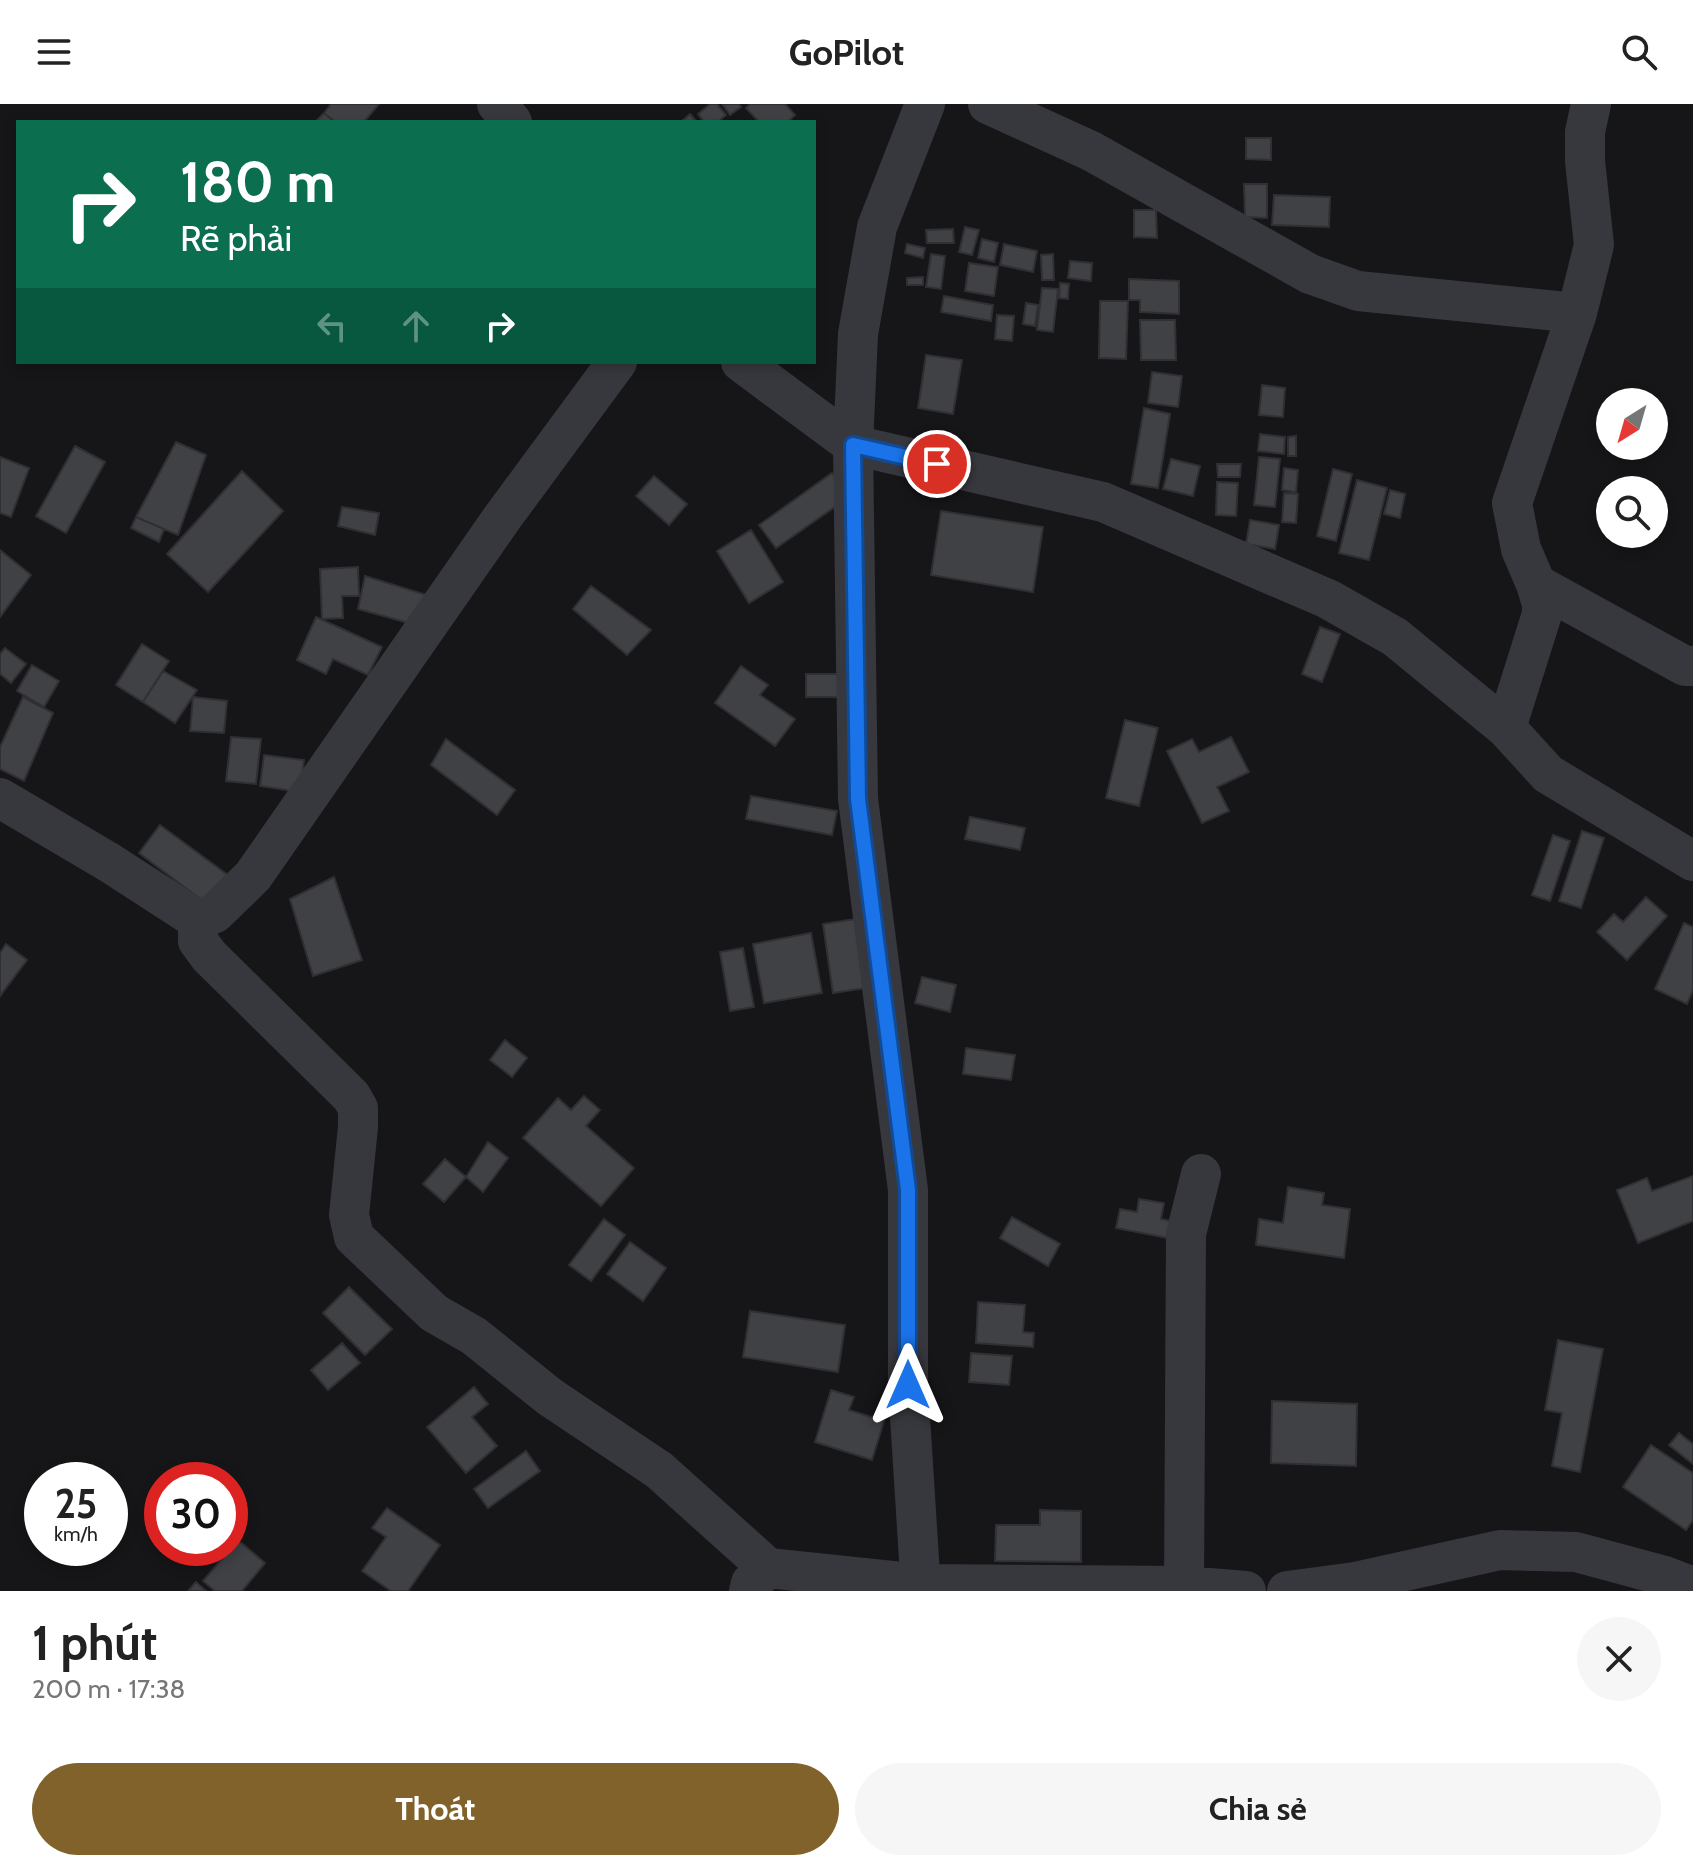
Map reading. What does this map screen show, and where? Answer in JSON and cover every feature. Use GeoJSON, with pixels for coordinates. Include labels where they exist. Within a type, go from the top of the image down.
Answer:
{"type":"FeatureCollection","features":[{"type":"Feature","properties":{"kind":"street"},"geometry":{"type":"LineString","coordinates":[[497,104],[510,120]]}},
{"type":"Feature","properties":{"kind":"street"},"geometry":{"type":"LineString","coordinates":[[921,1587],[908,1385],[908,1190],[858,799],[853,445],[858,334],[877,227],[925,104]]}},
{"type":"Feature","properties":{"kind":"street"},"geometry":{"type":"LineString","coordinates":[[988,104],[1091,151],[1310,274],[1358,291],[1577,313]]}},
{"type":"Feature","properties":{"kind":"street"},"geometry":{"type":"LineString","coordinates":[[1506,728],[1542,614],[1536,584],[1521,549],[1512,503],[1577,313],[1594,245],[1585,161],[1585,132],[1591,104]]}},
{"type":"Feature","properties":{"kind":"street"},"geometry":{"type":"LineString","coordinates":[[198,920],[215,913],[253,876],[502,518],[616,364]]}},
{"type":"Feature","properties":{"kind":"street"},"geometry":{"type":"LineString","coordinates":[[744,364],[853,445],[1103,502],[1328,599],[1395,637],[1506,728],[1548,774],[1693,861]]}},
{"type":"Feature","properties":{"kind":"street"},"geometry":{"type":"LineString","coordinates":[[1536,584],[1685,666],[1693,666]]}},
{"type":"Feature","properties":{"kind":"street"},"geometry":{"type":"LineString","coordinates":[[0,798],[198,920]]}},
{"type":"Feature","properties":{"kind":"street"},"geometry":{"type":"LineString","coordinates":[[198,920],[198,941],[209,956],[351,1096],[358,1108],[349,1215],[354,1237],[434,1313],[474,1336],[550,1397],[659,1470],[758,1580],[921,1587],[1184,1586],[1246,1591]]}},
{"type":"Feature","properties":{"kind":"street"},"geometry":{"type":"LineString","coordinates":[[1184,1586],[1186,1234],[1201,1174]]}},
{"type":"Feature","properties":{"kind":"street"},"geometry":{"type":"LineString","coordinates":[[1287,1591],[1355,1582],[1500,1550],[1576,1552],[1665,1576],[1693,1587]]}},
{"type":"Feature","properties":{"kind":"building"},"geometry":{"type":"Polygon","coordinates":[[[331,104],[379,104],[366,120],[333,120],[324,113],[331,104]]]}},
{"type":"Feature","properties":{"kind":"building"},"geometry":{"type":"Polygon","coordinates":[[[710,104],[717,104],[726,115],[720,120],[702,120],[698,114],[710,104]]]}},
{"type":"Feature","properties":{"kind":"building"},"geometry":{"type":"Polygon","coordinates":[[[722,104],[739,104],[741,107],[730,115],[722,104]]]}},
{"type":"Feature","properties":{"kind":"building"},"geometry":{"type":"Polygon","coordinates":[[[750,104],[785,104],[795,115],[790,120],[757,120],[746,108],[750,104]]]}},
{"type":"Feature","properties":{"kind":"building"},"geometry":{"type":"Polygon","coordinates":[[[324,113],[333,120],[317,120],[324,113]]]}},
{"type":"Feature","properties":{"kind":"building"},"geometry":{"type":"Polygon","coordinates":[[[1246,138],[1271,138],[1271,160],[1246,159],[1246,138]]]}},
{"type":"Feature","properties":{"kind":"building"},"geometry":{"type":"Polygon","coordinates":[[[1244,184],[1267,184],[1267,218],[1245,217],[1244,184]]]}},
{"type":"Feature","properties":{"kind":"building"},"geometry":{"type":"Polygon","coordinates":[[[1274,195],[1330,197],[1329,227],[1272,225],[1274,195]]]}},
{"type":"Feature","properties":{"kind":"building"},"geometry":{"type":"Polygon","coordinates":[[[1134,210],[1156,210],[1157,238],[1134,237],[1134,210]]]}},
{"type":"Feature","properties":{"kind":"building"},"geometry":{"type":"Polygon","coordinates":[[[965,227],[979,230],[972,255],[959,252],[965,227]]]}},
{"type":"Feature","properties":{"kind":"building"},"geometry":{"type":"Polygon","coordinates":[[[953,229],[954,243],[927,243],[926,230],[953,229]]]}},
{"type":"Feature","properties":{"kind":"building"},"geometry":{"type":"Polygon","coordinates":[[[982,239],[998,243],[994,262],[978,258],[982,239]]]}},
{"type":"Feature","properties":{"kind":"building"},"geometry":{"type":"Polygon","coordinates":[[[907,244],[925,248],[923,258],[905,253],[907,244]]]}},
{"type":"Feature","properties":{"kind":"building"},"geometry":{"type":"Polygon","coordinates":[[[1004,244],[1037,251],[1033,272],[1000,265],[1004,244]]]}},
{"type":"Feature","properties":{"kind":"building"},"geometry":{"type":"Polygon","coordinates":[[[931,254],[945,256],[941,289],[926,287],[931,254]]]}},
{"type":"Feature","properties":{"kind":"building"},"geometry":{"type":"Polygon","coordinates":[[[1053,254],[1054,280],[1042,280],[1041,255],[1053,254]]]}},
{"type":"Feature","properties":{"kind":"building"},"geometry":{"type":"Polygon","coordinates":[[[1070,261],[1092,263],[1091,281],[1068,278],[1070,261]]]}},
{"type":"Feature","properties":{"kind":"building"},"geometry":{"type":"Polygon","coordinates":[[[969,263],[998,267],[994,296],[965,291],[969,263]]]}},
{"type":"Feature","properties":{"kind":"building"},"geometry":{"type":"Polygon","coordinates":[[[923,277],[923,285],[907,285],[907,278],[923,277]]]}},
{"type":"Feature","properties":{"kind":"building"},"geometry":{"type":"Polygon","coordinates":[[[1129,279],[1179,281],[1179,314],[1140,312],[1140,300],[1129,300],[1129,279]]]}},
{"type":"Feature","properties":{"kind":"building"},"geometry":{"type":"Polygon","coordinates":[[[1060,283],[1069,284],[1068,299],[1059,298],[1060,283]]]}},
{"type":"Feature","properties":{"kind":"building"},"geometry":{"type":"Polygon","coordinates":[[[1042,288],[1058,289],[1053,332],[1037,330],[1042,288]]]}},
{"type":"Feature","properties":{"kind":"building"},"geometry":{"type":"Polygon","coordinates":[[[944,296],[993,305],[991,321],[941,312],[944,296]]]}},
{"type":"Feature","properties":{"kind":"building"},"geometry":{"type":"Polygon","coordinates":[[[1100,301],[1128,301],[1126,359],[1099,358],[1100,301]]]}},
{"type":"Feature","properties":{"kind":"building"},"geometry":{"type":"Polygon","coordinates":[[[1026,303],[1038,305],[1035,326],[1023,324],[1026,303]]]}},
{"type":"Feature","properties":{"kind":"building"},"geometry":{"type":"Polygon","coordinates":[[[997,315],[1014,316],[1012,341],[995,339],[997,315]]]}},
{"type":"Feature","properties":{"kind":"building"},"geometry":{"type":"Polygon","coordinates":[[[1140,320],[1175,320],[1176,360],[1141,360],[1140,320]]]}},
{"type":"Feature","properties":{"kind":"building"},"geometry":{"type":"Polygon","coordinates":[[[926,355],[962,360],[953,414],[918,408],[926,355]]]}},
{"type":"Feature","properties":{"kind":"building"},"geometry":{"type":"Polygon","coordinates":[[[1152,372],[1182,376],[1178,407],[1148,403],[1152,372]]]}},
{"type":"Feature","properties":{"kind":"building"},"geometry":{"type":"Polygon","coordinates":[[[1262,385],[1285,388],[1283,417],[1259,415],[1262,385]]]}},
{"type":"Feature","properties":{"kind":"building"},"geometry":{"type":"Polygon","coordinates":[[[1144,408],[1170,414],[1158,488],[1131,484],[1144,408]]]}},
{"type":"Feature","properties":{"kind":"building"},"geometry":{"type":"Polygon","coordinates":[[[1260,434],[1285,437],[1284,454],[1258,451],[1260,434]]]}},
{"type":"Feature","properties":{"kind":"building"},"geometry":{"type":"Polygon","coordinates":[[[1296,436],[1296,456],[1288,456],[1288,437],[1296,436]]]}},
{"type":"Feature","properties":{"kind":"building"},"geometry":{"type":"Polygon","coordinates":[[[176,442],[206,455],[178,535],[136,517],[176,442]]]}},
{"type":"Feature","properties":{"kind":"building"},"geometry":{"type":"Polygon","coordinates":[[[75,446],[105,462],[66,533],[36,516],[75,446]]]}},
{"type":"Feature","properties":{"kind":"building"},"geometry":{"type":"Polygon","coordinates":[[[0,457],[29,468],[11,517],[0,513],[0,457]]]}},
{"type":"Feature","properties":{"kind":"building"},"geometry":{"type":"Polygon","coordinates":[[[1259,457],[1280,459],[1275,507],[1254,505],[1259,457]]]}},
{"type":"Feature","properties":{"kind":"building"},"geometry":{"type":"Polygon","coordinates":[[[1171,459],[1200,466],[1193,496],[1163,489],[1171,459]]]}},
{"type":"Feature","properties":{"kind":"building"},"geometry":{"type":"Polygon","coordinates":[[[1217,464],[1241,464],[1240,477],[1218,477],[1217,464]]]}},
{"type":"Feature","properties":{"kind":"building"},"geometry":{"type":"Polygon","coordinates":[[[1284,468],[1298,470],[1296,492],[1282,490],[1284,468]]]}},
{"type":"Feature","properties":{"kind":"building"},"geometry":{"type":"Polygon","coordinates":[[[1333,469],[1352,474],[1336,541],[1317,536],[1333,469]]]}},
{"type":"Feature","properties":{"kind":"building"},"geometry":{"type":"Polygon","coordinates":[[[242,471],[283,511],[208,592],[167,554],[242,471]]]}},
{"type":"Feature","properties":{"kind":"building"},"geometry":{"type":"Polygon","coordinates":[[[832,473],[849,497],[776,548],[759,525],[832,473]]]}},
{"type":"Feature","properties":{"kind":"building"},"geometry":{"type":"Polygon","coordinates":[[[654,476],[687,504],[669,525],[636,496],[654,476]]]}},
{"type":"Feature","properties":{"kind":"building"},"geometry":{"type":"Polygon","coordinates":[[[1357,480],[1387,488],[1369,560],[1339,553],[1357,480]]]}},
{"type":"Feature","properties":{"kind":"building"},"geometry":{"type":"Polygon","coordinates":[[[1217,482],[1238,483],[1236,516],[1216,515],[1217,482]]]}},
{"type":"Feature","properties":{"kind":"building"},"geometry":{"type":"Polygon","coordinates":[[[1390,490],[1405,494],[1400,518],[1384,514],[1390,490]]]}},
{"type":"Feature","properties":{"kind":"building"},"geometry":{"type":"Polygon","coordinates":[[[1284,493],[1298,494],[1296,523],[1282,522],[1284,493]]]}},
{"type":"Feature","properties":{"kind":"building"},"geometry":{"type":"Polygon","coordinates":[[[342,507],[379,513],[375,535],[338,526],[342,507]]]}},
{"type":"Feature","properties":{"kind":"building"},"geometry":{"type":"Polygon","coordinates":[[[941,511],[1043,527],[1033,592],[931,575],[941,511]]]}},
{"type":"Feature","properties":{"kind":"building"},"geometry":{"type":"Polygon","coordinates":[[[136,517],[164,529],[159,542],[131,528],[136,517]]]}},
{"type":"Feature","properties":{"kind":"building"},"geometry":{"type":"Polygon","coordinates":[[[1250,520],[1279,525],[1275,549],[1246,544],[1250,520]]]}},
{"type":"Feature","properties":{"kind":"building"},"geometry":{"type":"Polygon","coordinates":[[[751,530],[783,582],[749,603],[717,551],[751,530]]]}},
{"type":"Feature","properties":{"kind":"building"},"geometry":{"type":"Polygon","coordinates":[[[0,550],[31,575],[0,617],[0,550]]]}},
{"type":"Feature","properties":{"kind":"building"},"geometry":{"type":"Polygon","coordinates":[[[358,567],[359,596],[342,596],[343,618],[322,619],[320,569],[358,567]]]}},
{"type":"Feature","properties":{"kind":"building"},"geometry":{"type":"Polygon","coordinates":[[[365,576],[430,596],[416,625],[358,609],[365,576]]]}},
{"type":"Feature","properties":{"kind":"building"},"geometry":{"type":"Polygon","coordinates":[[[591,586],[651,630],[627,655],[573,609],[591,586]]]}},
{"type":"Feature","properties":{"kind":"building"},"geometry":{"type":"Polygon","coordinates":[[[316,617],[382,647],[368,675],[333,659],[326,674],[297,660],[316,617]]]}},
{"type":"Feature","properties":{"kind":"building"},"geometry":{"type":"Polygon","coordinates":[[[1320,627],[1340,634],[1322,682],[1302,674],[1320,627]]]}},
{"type":"Feature","properties":{"kind":"building"},"geometry":{"type":"Polygon","coordinates":[[[142,644],[169,661],[143,702],[116,685],[142,644]]]}},
{"type":"Feature","properties":{"kind":"building"},"geometry":{"type":"Polygon","coordinates":[[[5,648],[26,664],[11,683],[0,674],[0,654],[5,648]]]}},
{"type":"Feature","properties":{"kind":"building"},"geometry":{"type":"Polygon","coordinates":[[[32,665],[59,681],[44,707],[17,691],[32,665]]]}},
{"type":"Feature","properties":{"kind":"building"},"geometry":{"type":"Polygon","coordinates":[[[741,666],[768,685],[760,695],[795,719],[775,746],[715,703],[741,666]]]}},
{"type":"Feature","properties":{"kind":"building"},"geometry":{"type":"Polygon","coordinates":[[[163,671],[197,690],[175,723],[143,702],[163,671]]]}},
{"type":"Feature","properties":{"kind":"building"},"geometry":{"type":"Polygon","coordinates":[[[806,674],[851,674],[851,697],[806,697],[806,674]]]}},
{"type":"Feature","properties":{"kind":"building"},"geometry":{"type":"Polygon","coordinates":[[[23,697],[53,713],[24,781],[0,769],[0,747],[23,697]]]}},
{"type":"Feature","properties":{"kind":"building"},"geometry":{"type":"Polygon","coordinates":[[[193,697],[227,701],[224,733],[190,731],[193,697]]]}},
{"type":"Feature","properties":{"kind":"building"},"geometry":{"type":"Polygon","coordinates":[[[1125,720],[1158,728],[1139,806],[1106,798],[1125,720]]]}},
{"type":"Feature","properties":{"kind":"building"},"geometry":{"type":"Polygon","coordinates":[[[231,737],[261,739],[256,784],[226,781],[231,737]]]}},
{"type":"Feature","properties":{"kind":"building"},"geometry":{"type":"Polygon","coordinates":[[[1231,737],[1249,772],[1217,787],[1229,811],[1202,823],[1167,751],[1192,739],[1199,752],[1231,737]]]}},
{"type":"Feature","properties":{"kind":"building"},"geometry":{"type":"Polygon","coordinates":[[[446,739],[515,790],[497,815],[431,765],[446,739]]]}},
{"type":"Feature","properties":{"kind":"building"},"geometry":{"type":"Polygon","coordinates":[[[264,755],[304,760],[300,792],[260,786],[264,755]]]}},
{"type":"Feature","properties":{"kind":"building"},"geometry":{"type":"Polygon","coordinates":[[[751,796],[837,811],[832,835],[746,819],[751,796]]]}},
{"type":"Feature","properties":{"kind":"building"},"geometry":{"type":"Polygon","coordinates":[[[970,817],[1025,828],[1020,850],[965,839],[970,817]]]}},
{"type":"Feature","properties":{"kind":"building"},"geometry":{"type":"Polygon","coordinates":[[[160,825],[236,881],[215,910],[139,853],[160,825]]]}},
{"type":"Feature","properties":{"kind":"building"},"geometry":{"type":"Polygon","coordinates":[[[1582,831],[1604,838],[1581,908],[1559,901],[1582,831]]]}},
{"type":"Feature","properties":{"kind":"building"},"geometry":{"type":"Polygon","coordinates":[[[1553,835],[1570,841],[1550,901],[1532,895],[1553,835]]]}},
{"type":"Feature","properties":{"kind":"building"},"geometry":{"type":"Polygon","coordinates":[[[334,877],[362,960],[313,976],[290,899],[334,877]]]}},
{"type":"Feature","properties":{"kind":"building"},"geometry":{"type":"Polygon","coordinates":[[[1646,897],[1667,916],[1627,960],[1597,932],[1614,914],[1623,922],[1646,897]]]}},
{"type":"Feature","properties":{"kind":"building"},"geometry":{"type":"Polygon","coordinates":[[[862,918],[872,987],[833,993],[823,924],[862,918]]]}},
{"type":"Feature","properties":{"kind":"building"},"geometry":{"type":"Polygon","coordinates":[[[1684,923],[1693,927],[1693,990],[1687,1004],[1655,989],[1684,923]]]}},
{"type":"Feature","properties":{"kind":"building"},"geometry":{"type":"Polygon","coordinates":[[[811,933],[822,993],[764,1003],[753,944],[811,933]]]}},
{"type":"Feature","properties":{"kind":"building"},"geometry":{"type":"Polygon","coordinates":[[[6,944],[27,960],[0,996],[0,953],[6,944]]]}},
{"type":"Feature","properties":{"kind":"building"},"geometry":{"type":"Polygon","coordinates":[[[743,948],[754,1007],[730,1011],[720,952],[743,948]]]}},
{"type":"Feature","properties":{"kind":"building"},"geometry":{"type":"Polygon","coordinates":[[[922,977],[956,985],[950,1012],[915,1003],[922,977]]]}},
{"type":"Feature","properties":{"kind":"building"},"geometry":{"type":"Polygon","coordinates":[[[505,1040],[527,1058],[512,1077],[490,1060],[505,1040]]]}},
{"type":"Feature","properties":{"kind":"building"},"geometry":{"type":"Polygon","coordinates":[[[966,1048],[1015,1055],[1011,1080],[963,1074],[966,1048]]]}},
{"type":"Feature","properties":{"kind":"building"},"geometry":{"type":"Polygon","coordinates":[[[584,1096],[600,1110],[586,1126],[634,1168],[601,1206],[523,1138],[558,1098],[571,1110],[584,1096]]]}},
{"type":"Feature","properties":{"kind":"building"},"geometry":{"type":"Polygon","coordinates":[[[488,1142],[508,1158],[483,1192],[466,1177],[488,1142]]]}},
{"type":"Feature","properties":{"kind":"building"},"geometry":{"type":"Polygon","coordinates":[[[445,1159],[466,1177],[444,1202],[423,1184],[445,1159]]]}},
{"type":"Feature","properties":{"kind":"building"},"geometry":{"type":"Polygon","coordinates":[[[1693,1176],[1693,1221],[1638,1243],[1617,1190],[1647,1178],[1652,1191],[1693,1176]]]}},
{"type":"Feature","properties":{"kind":"building"},"geometry":{"type":"Polygon","coordinates":[[[1288,1187],[1324,1193],[1322,1205],[1350,1209],[1344,1258],[1256,1245],[1259,1219],[1283,1223],[1288,1187]]]}},
{"type":"Feature","properties":{"kind":"building"},"geometry":{"type":"Polygon","coordinates":[[[1139,1199],[1164,1203],[1161,1219],[1176,1222],[1173,1239],[1116,1228],[1120,1209],[1137,1212],[1139,1199]]]}},
{"type":"Feature","properties":{"kind":"building"},"geometry":{"type":"Polygon","coordinates":[[[1012,1217],[1060,1244],[1048,1266],[1000,1238],[1012,1217]]]}},
{"type":"Feature","properties":{"kind":"building"},"geometry":{"type":"Polygon","coordinates":[[[604,1219],[625,1235],[591,1281],[569,1265],[604,1219]]]}},
{"type":"Feature","properties":{"kind":"building"},"geometry":{"type":"Polygon","coordinates":[[[630,1242],[666,1268],[643,1301],[607,1274],[630,1242]]]}},
{"type":"Feature","properties":{"kind":"building"},"geometry":{"type":"Polygon","coordinates":[[[349,1287],[392,1329],[365,1355],[323,1313],[349,1287]]]}},
{"type":"Feature","properties":{"kind":"building"},"geometry":{"type":"Polygon","coordinates":[[[978,1302],[1025,1305],[1023,1332],[1034,1333],[1033,1347],[976,1343],[978,1302]]]}},
{"type":"Feature","properties":{"kind":"building"},"geometry":{"type":"Polygon","coordinates":[[[750,1311],[845,1325],[838,1372],[743,1357],[750,1311]]]}},
{"type":"Feature","properties":{"kind":"building"},"geometry":{"type":"Polygon","coordinates":[[[1558,1340],[1603,1349],[1580,1472],[1552,1466],[1562,1413],[1545,1410],[1558,1340]]]}},
{"type":"Feature","properties":{"kind":"building"},"geometry":{"type":"Polygon","coordinates":[[[342,1343],[360,1363],[328,1390],[311,1370],[342,1343]]]}},
{"type":"Feature","properties":{"kind":"building"},"geometry":{"type":"Polygon","coordinates":[[[971,1353],[1012,1356],[1009,1385],[969,1382],[971,1353]]]}},
{"type":"Feature","properties":{"kind":"building"},"geometry":{"type":"Polygon","coordinates":[[[474,1387],[488,1404],[472,1417],[497,1446],[466,1473],[427,1427],[474,1387]]]}},
{"type":"Feature","properties":{"kind":"building"},"geometry":{"type":"Polygon","coordinates":[[[831,1390],[854,1397],[849,1410],[884,1421],[872,1460],[815,1442],[831,1390]]]}},
{"type":"Feature","properties":{"kind":"building"},"geometry":{"type":"Polygon","coordinates":[[[1272,1401],[1357,1404],[1356,1466],[1271,1463],[1272,1401]]]}},
{"type":"Feature","properties":{"kind":"building"},"geometry":{"type":"Polygon","coordinates":[[[1679,1433],[1693,1444],[1693,1464],[1669,1445],[1679,1433]]]}},
{"type":"Feature","properties":{"kind":"building"},"geometry":{"type":"Polygon","coordinates":[[[1651,1445],[1693,1473],[1693,1520],[1686,1530],[1623,1487],[1651,1445]]]}},
{"type":"Feature","properties":{"kind":"building"},"geometry":{"type":"Polygon","coordinates":[[[526,1451],[540,1471],[488,1508],[474,1489],[526,1451]]]}},
{"type":"Feature","properties":{"kind":"building"},"geometry":{"type":"Polygon","coordinates":[[[387,1508],[440,1545],[408,1591],[391,1591],[362,1571],[386,1537],[372,1528],[387,1508]]]}},
{"type":"Feature","properties":{"kind":"building"},"geometry":{"type":"Polygon","coordinates":[[[1040,1510],[1081,1511],[1081,1562],[995,1561],[996,1525],[1040,1525],[1040,1510]]]}},
{"type":"Feature","properties":{"kind":"building"},"geometry":{"type":"Polygon","coordinates":[[[248,1549],[265,1563],[242,1591],[215,1591],[203,1581],[216,1566],[248,1566],[248,1549]]]}},
{"type":"Feature","properties":{"kind":"building"},"geometry":{"type":"Polygon","coordinates":[[[196,1582],[206,1591],[188,1591],[196,1582]]]}},
{"type":"Feature","properties":{"kind":"route"},"geometry":{"type":"LineString","coordinates":[[908,1385],[908,1190],[858,799],[853,445],[937,464]]}}]}
